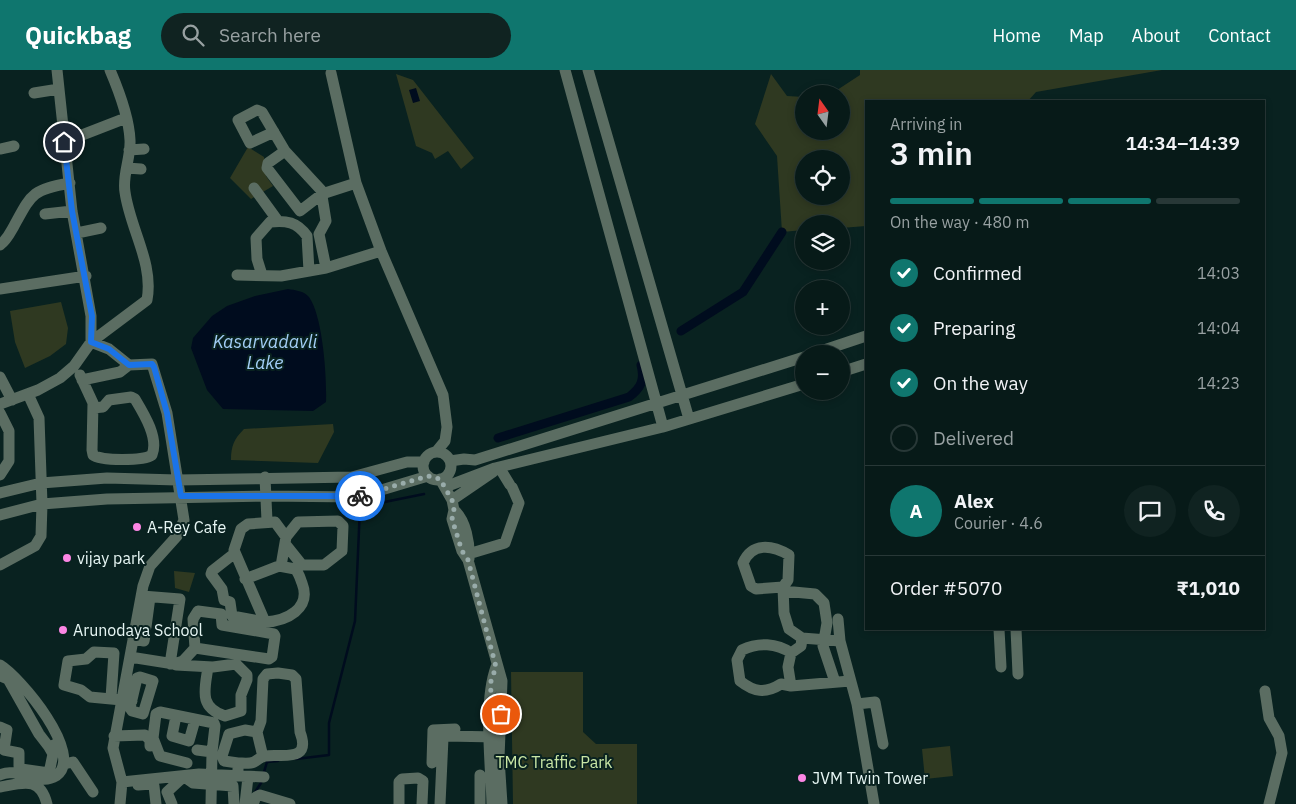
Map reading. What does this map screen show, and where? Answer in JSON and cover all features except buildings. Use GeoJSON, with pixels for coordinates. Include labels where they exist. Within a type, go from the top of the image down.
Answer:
{"type":"FeatureCollection","features":[{"type":"Feature","properties":{"kind":"street"},"geometry":{"type":"LineString","coordinates":[[57,70],[72,211],[86,276],[92,316],[91,342]]}},
{"type":"Feature","properties":{"kind":"street"},"geometry":{"type":"LineString","coordinates":[[0,404],[28,394],[60,378],[74,366],[91,342],[147,300],[150,287],[144,256],[125,194],[124,180],[128,168],[130,139],[126,118],[111,70]]}},
{"type":"Feature","properties":{"kind":"street"},"geometry":{"type":"LineString","coordinates":[[565,70],[663,427]]}},
{"type":"Feature","properties":{"kind":"street"},"geometry":{"type":"LineString","coordinates":[[588,70],[689,419]]}},
{"type":"Feature","properties":{"kind":"street"},"geometry":{"type":"LineString","coordinates":[[331,73],[356,183],[381,251],[443,395],[447,427],[445,441],[436,452],[427,456],[424,462],[423,468],[428,476],[443,483],[497,467],[663,427],[795,387]]}},
{"type":"Feature","properties":{"kind":"street"},"geometry":{"type":"LineString","coordinates":[[34,93],[59,88]]}},
{"type":"Feature","properties":{"kind":"street"},"geometry":{"type":"LineString","coordinates":[[64,142],[126,118]]}},
{"type":"Feature","properties":{"kind":"street"},"geometry":{"type":"LineString","coordinates":[[274,132],[285,151],[319,185],[326,221],[320,234],[326,268]]}},
{"type":"Feature","properties":{"kind":"street"},"geometry":{"type":"LineString","coordinates":[[0,149],[14,146]]}},
{"type":"Feature","properties":{"kind":"street"},"geometry":{"type":"LineString","coordinates":[[130,150],[144,149]]}},
{"type":"Feature","properties":{"kind":"street"},"geometry":{"type":"LineString","coordinates":[[285,151],[268,164],[267,168],[298,209],[303,210],[322,194],[356,183]]}},
{"type":"Feature","properties":{"kind":"street"},"geometry":{"type":"LineString","coordinates":[[128,168],[141,169]]}},
{"type":"Feature","properties":{"kind":"street"},"geometry":{"type":"LineString","coordinates":[[0,245],[8,236],[33,194],[42,189],[70,183]]}},
{"type":"Feature","properties":{"kind":"street"},"geometry":{"type":"LineString","coordinates":[[254,188],[278,221]]}},
{"type":"Feature","properties":{"kind":"street"},"geometry":{"type":"LineString","coordinates":[[45,214],[72,211]]}},
{"type":"Feature","properties":{"kind":"street"},"geometry":{"type":"LineString","coordinates":[[262,275],[257,259],[256,238],[266,225],[278,221],[291,222],[307,236],[309,271]]}},
{"type":"Feature","properties":{"kind":"street"},"geometry":{"type":"LineString","coordinates":[[77,233],[101,228]]}},
{"type":"Feature","properties":{"kind":"street"},"geometry":{"type":"LineString","coordinates":[[237,275],[281,276],[326,268],[381,251]]}},
{"type":"Feature","properties":{"kind":"street"},"geometry":{"type":"LineString","coordinates":[[0,289],[86,276]]}},
{"type":"Feature","properties":{"kind":"street"},"geometry":{"type":"LineString","coordinates":[[839,345],[865,336]]}},
{"type":"Feature","properties":{"kind":"street"},"geometry":{"type":"LineString","coordinates":[[91,342],[109,349],[129,365]]}},
{"type":"Feature","properties":{"kind":"street"},"geometry":{"type":"LineString","coordinates":[[450,462],[464,459],[475,460],[795,359]]}},
{"type":"Feature","properties":{"kind":"street"},"geometry":{"type":"LineString","coordinates":[[82,380],[120,372],[129,365],[146,362],[152,364],[167,413],[184,520],[177,536],[150,566],[142,637],[130,657],[132,681],[122,700],[114,736],[114,755],[122,782],[120,804]]}},
{"type":"Feature","properties":{"kind":"street"},"geometry":{"type":"LineString","coordinates":[[850,369],[865,364]]}},
{"type":"Feature","properties":{"kind":"street"},"geometry":{"type":"LineString","coordinates":[[74,366],[93,403],[92,450],[96,458],[149,458],[154,452],[148,422],[135,399],[109,400],[103,407],[93,408]]}},
{"type":"Feature","properties":{"kind":"street"},"geometry":{"type":"LineString","coordinates":[[0,377],[12,400]]}},
{"type":"Feature","properties":{"kind":"street"},"geometry":{"type":"LineString","coordinates":[[0,565],[35,546],[41,536],[42,504],[39,418],[28,394]]}},
{"type":"Feature","properties":{"kind":"street"},"geometry":{"type":"LineString","coordinates":[[0,412],[9,430],[9,461],[8,466],[0,475]]}},
{"type":"Feature","properties":{"kind":"street"},"geometry":{"type":"LineString","coordinates":[[436,452],[445,454],[450,462],[448,474],[443,483]]}},
{"type":"Feature","properties":{"kind":"street"},"geometry":{"type":"LineString","coordinates":[[102,458],[107,499]]}},
{"type":"Feature","properties":{"kind":"street"},"geometry":{"type":"LineString","coordinates":[[136,480],[137,459]]}},
{"type":"Feature","properties":{"kind":"street"},"geometry":{"type":"LineString","coordinates":[[475,460],[477,474]]}},
{"type":"Feature","properties":{"kind":"street"},"geometry":{"type":"LineString","coordinates":[[0,493],[41,483],[104,479],[177,480],[352,477],[408,462],[424,462]]}},
{"type":"Feature","properties":{"kind":"street"},"geometry":{"type":"LineString","coordinates":[[467,556],[505,543],[519,503],[511,486],[497,467]]}},
{"type":"Feature","properties":{"kind":"street"},"geometry":{"type":"LineString","coordinates":[[453,505],[492,475],[497,467]]}},
{"type":"Feature","properties":{"kind":"street"},"geometry":{"type":"LineString","coordinates":[[0,515],[42,504],[107,499],[181,496],[358,497],[428,476]]}},
{"type":"Feature","properties":{"kind":"street"},"geometry":{"type":"LineString","coordinates":[[265,477],[267,521]]}},
{"type":"Feature","properties":{"kind":"street"},"geometry":{"type":"LineString","coordinates":[[443,483],[453,505],[452,519],[467,556],[496,667],[491,681],[502,804]]}},
{"type":"Feature","properties":{"kind":"street"},"geometry":{"type":"LineString","coordinates":[[267,521],[275,522],[300,568],[304,589],[303,604],[300,609],[279,621],[265,622],[232,616],[230,602],[224,600],[222,589],[211,574],[212,571],[234,553],[241,529],[248,524],[267,521]]}},
{"type":"Feature","properties":{"kind":"street"},"geometry":{"type":"LineString","coordinates":[[245,579],[280,566],[300,568],[332,561],[342,551],[341,523],[338,521],[298,522],[286,541],[280,566]]}},
{"type":"Feature","properties":{"kind":"street"},"geometry":{"type":"LineString","coordinates":[[834,682],[822,646],[823,640],[827,623],[824,603],[815,594],[783,589],[756,589],[751,586],[742,563],[746,554],[758,548],[772,546],[789,555],[788,580],[783,589],[784,613],[789,629],[802,638],[823,640],[840,641]]}},
{"type":"Feature","properties":{"kind":"street"},"geometry":{"type":"LineString","coordinates":[[234,553],[265,622]]}},
{"type":"Feature","properties":{"kind":"street"},"geometry":{"type":"LineString","coordinates":[[142,637],[146,596]]}},
{"type":"Feature","properties":{"kind":"street"},"geometry":{"type":"LineString","coordinates":[[146,596],[180,599],[172,664]]}},
{"type":"Feature","properties":{"kind":"street"},"geometry":{"type":"LineString","coordinates":[[172,664],[183,661],[195,648],[193,619],[198,611],[221,614],[222,625],[274,634],[275,636],[272,657],[268,658],[195,648]]}},
{"type":"Feature","properties":{"kind":"street"},"geometry":{"type":"LineString","coordinates":[[838,619],[840,641],[857,704],[874,804]]}},
{"type":"Feature","properties":{"kind":"street"},"geometry":{"type":"LineString","coordinates":[[999,630],[1001,667]]}},
{"type":"Feature","properties":{"kind":"street"},"geometry":{"type":"LineString","coordinates":[[1016,630],[1018,674]]}},
{"type":"Feature","properties":{"kind":"street"},"geometry":{"type":"LineString","coordinates":[[791,686],[788,667],[791,653],[801,646],[802,638]]}},
{"type":"Feature","properties":{"kind":"street"},"geometry":{"type":"LineString","coordinates":[[791,653],[784,648],[769,644],[756,645],[742,650],[737,660],[740,681],[751,690],[771,691],[781,684],[791,686],[850,681]]}},
{"type":"Feature","properties":{"kind":"street"},"geometry":{"type":"LineString","coordinates":[[122,700],[90,697],[81,690],[64,685],[68,661],[86,659],[94,652],[114,653],[122,700],[132,711],[145,713],[153,680],[140,677],[132,681]]}},
{"type":"Feature","properties":{"kind":"street"},"geometry":{"type":"LineString","coordinates":[[130,657],[172,664],[208,667],[236,664],[247,675],[241,695],[241,711],[224,716],[206,702],[204,697],[208,667]]}},
{"type":"Feature","properties":{"kind":"street"},"geometry":{"type":"LineString","coordinates":[[0,665],[34,697],[48,717],[54,745],[64,764]]}},
{"type":"Feature","properties":{"kind":"street"},"geometry":{"type":"LineString","coordinates":[[257,732],[245,730],[229,734],[222,756],[224,761],[253,763],[263,757],[283,757],[296,754],[300,750],[302,739],[296,679],[292,675],[267,674],[263,679],[261,721],[257,732],[263,757]]}},
{"type":"Feature","properties":{"kind":"street"},"geometry":{"type":"LineString","coordinates":[[0,676],[8,680],[39,734],[54,745]]}},
{"type":"Feature","properties":{"kind":"street"},"geometry":{"type":"LineString","coordinates":[[1265,691],[1269,718],[1278,736],[1282,753],[1270,804]]}},
{"type":"Feature","properties":{"kind":"street"},"geometry":{"type":"LineString","coordinates":[[857,704],[875,702],[883,744]]}},
{"type":"Feature","properties":{"kind":"street"},"geometry":{"type":"LineString","coordinates":[[187,763],[160,756],[153,738],[156,714],[160,712],[214,723],[212,804],[206,804]]}},
{"type":"Feature","properties":{"kind":"street"},"geometry":{"type":"LineString","coordinates":[[176,716],[172,736],[189,741],[195,720]]}},
{"type":"Feature","properties":{"kind":"street"},"geometry":{"type":"LineString","coordinates":[[0,727],[7,730],[4,750],[19,753],[19,766],[21,769],[49,773],[54,745]]}},
{"type":"Feature","properties":{"kind":"street"},"geometry":{"type":"LineString","coordinates":[[432,763],[433,730],[495,733]]}},
{"type":"Feature","properties":{"kind":"street"},"geometry":{"type":"LineString","coordinates":[[440,804],[443,738],[445,736],[473,736],[495,733]]}},
{"type":"Feature","properties":{"kind":"street"},"geometry":{"type":"LineString","coordinates":[[492,804],[495,733]]}},
{"type":"Feature","properties":{"kind":"street"},"geometry":{"type":"LineString","coordinates":[[114,736],[145,736],[150,740],[150,746]]}},
{"type":"Feature","properties":{"kind":"street"},"geometry":{"type":"LineString","coordinates":[[197,750],[212,752]]}},
{"type":"Feature","properties":{"kind":"street"},"geometry":{"type":"LineString","coordinates":[[1,769],[18,778],[49,778],[56,776],[64,764],[73,762],[93,792]]}},
{"type":"Feature","properties":{"kind":"street"},"geometry":{"type":"LineString","coordinates":[[238,763],[243,776],[245,804]]}},
{"type":"Feature","properties":{"kind":"street"},"geometry":{"type":"LineString","coordinates":[[480,775],[480,804]]}},
{"type":"Feature","properties":{"kind":"street"},"geometry":{"type":"LineString","coordinates":[[172,804],[168,792],[181,779],[186,778],[193,782],[243,776],[264,777]]}},
{"type":"Feature","properties":{"kind":"street"},"geometry":{"type":"LineString","coordinates":[[399,804],[399,782],[402,779],[418,778],[423,782],[422,804]]}},
{"type":"Feature","properties":{"kind":"street"},"geometry":{"type":"LineString","coordinates":[[122,782],[213,779],[233,786],[234,804]]}},
{"type":"Feature","properties":{"kind":"street"},"geometry":{"type":"LineString","coordinates":[[144,782],[154,786],[156,804]]}},
{"type":"Feature","properties":{"kind":"street"},"geometry":{"type":"LineString","coordinates":[[0,787],[29,783],[37,785],[41,788],[47,804]]}},
{"type":"Feature","properties":{"kind":"street"},"geometry":{"type":"LineString","coordinates":[[254,804],[256,797],[260,795],[290,804]]}},
{"type":"Feature","properties":{"kind":"green space"},"geometry":{"type":"Polygon","coordinates":[[[860,70],[1162,70],[1036,92],[1029,100],[865,100],[865,226],[850,227],[850,215],[795,215],[795,231],[782,232],[777,156],[755,124],[771,74],[787,96],[795,96],[795,140],[850,140],[850,85],[845,85],[860,75],[860,70]]]}},
{"type":"Feature","properties":{"kind":"green space"},"geometry":{"type":"Polygon","coordinates":[[[396,74],[413,80],[474,158],[461,169],[448,151],[435,159],[432,153],[416,146],[396,74]]]}},
{"type":"Feature","properties":{"kind":"green space"},"geometry":{"type":"Polygon","coordinates":[[[248,147],[264,157],[266,176],[273,186],[251,199],[230,178],[248,147]]]}},
{"type":"Feature","properties":{"kind":"green space"},"geometry":{"type":"Polygon","coordinates":[[[61,302],[68,328],[66,344],[50,356],[25,368],[15,342],[10,311],[61,302]]]}},
{"type":"Feature","properties":{"kind":"green space"},"geometry":{"type":"Polygon","coordinates":[[[333,424],[334,432],[318,463],[231,460],[234,443],[244,429],[333,424]]]}},
{"type":"Feature","properties":{"kind":"green space"},"geometry":{"type":"Polygon","coordinates":[[[174,571],[195,573],[189,592],[175,588],[174,571]]]}},
{"type":"Feature","properties":{"kind":"green space","name":"TMC Traffic Park"},"geometry":{"type":"Polygon","coordinates":[[[511,672],[583,672],[583,732],[596,744],[637,744],[637,804],[513,804],[511,672]]]}},
{"type":"Feature","properties":{"kind":"green space"},"geometry":{"type":"Polygon","coordinates":[[[950,746],[953,776],[925,779],[922,749],[950,746]]]}},
{"type":"Feature","properties":{"kind":"water"},"geometry":{"type":"Polygon","coordinates":[[[416,88],[420,101],[413,103],[409,90],[416,88]]]}},
{"type":"Feature","properties":{"kind":"water","name":"Kasarvadavli Lake"},"geometry":{"type":"Polygon","coordinates":[[[288,289],[305,293],[314,306],[323,348],[326,402],[313,411],[223,409],[207,390],[191,348],[193,338],[212,316],[227,306],[255,296],[288,289]]]}},
{"type":"Feature","properties":{"kind":"waterway"},"geometry":{"type":"LineString","coordinates":[[681,331],[743,292],[782,232]]}},
{"type":"Feature","properties":{"kind":"waterway"},"geometry":{"type":"LineString","coordinates":[[498,438],[629,397],[641,383],[641,365]]}},
{"type":"Feature","properties":{"kind":"waterway"},"geometry":{"type":"LineString","coordinates":[[296,759],[329,755],[329,723],[355,621],[360,507],[424,494]]}},
{"type":"Feature","properties":{"kind":"waterway"},"geometry":{"type":"LineString","coordinates":[[264,772],[267,762],[278,761]]}},
{"type":"Feature","properties":{"kind":"waterway"},"geometry":{"type":"LineString","coordinates":[[255,792],[261,783]]}},
{"type":"Feature","properties":{"kind":"way so far"},"geometry":{"type":"LineString","coordinates":[[360,496],[428,476],[436,480],[440,479],[452,500],[454,510],[452,519],[462,551],[468,560],[496,667],[491,681],[490,730],[501,730],[501,714]]}},
{"type":"Feature","properties":{"kind":"place","name":"A-Rey Cafe"},"geometry":{"type":"Point","coordinates":[137,527]}},
{"type":"Feature","properties":{"kind":"place","name":"vijay park"},"geometry":{"type":"Point","coordinates":[67,558]}},
{"type":"Feature","properties":{"kind":"place","name":"Arunodaya School"},"geometry":{"type":"Point","coordinates":[63,630]}},
{"type":"Feature","properties":{"kind":"place","name":"JVM Twin Tower"},"geometry":{"type":"Point","coordinates":[802,778]}},
{"type":"Feature","properties":{"kind":"route"},"geometry":{"type":"LineString","coordinates":[[64,142],[72,211],[86,276],[92,316],[91,342],[95,346],[109,349],[129,365],[146,362],[154,367],[167,413],[181,496],[360,496]]}}]}
